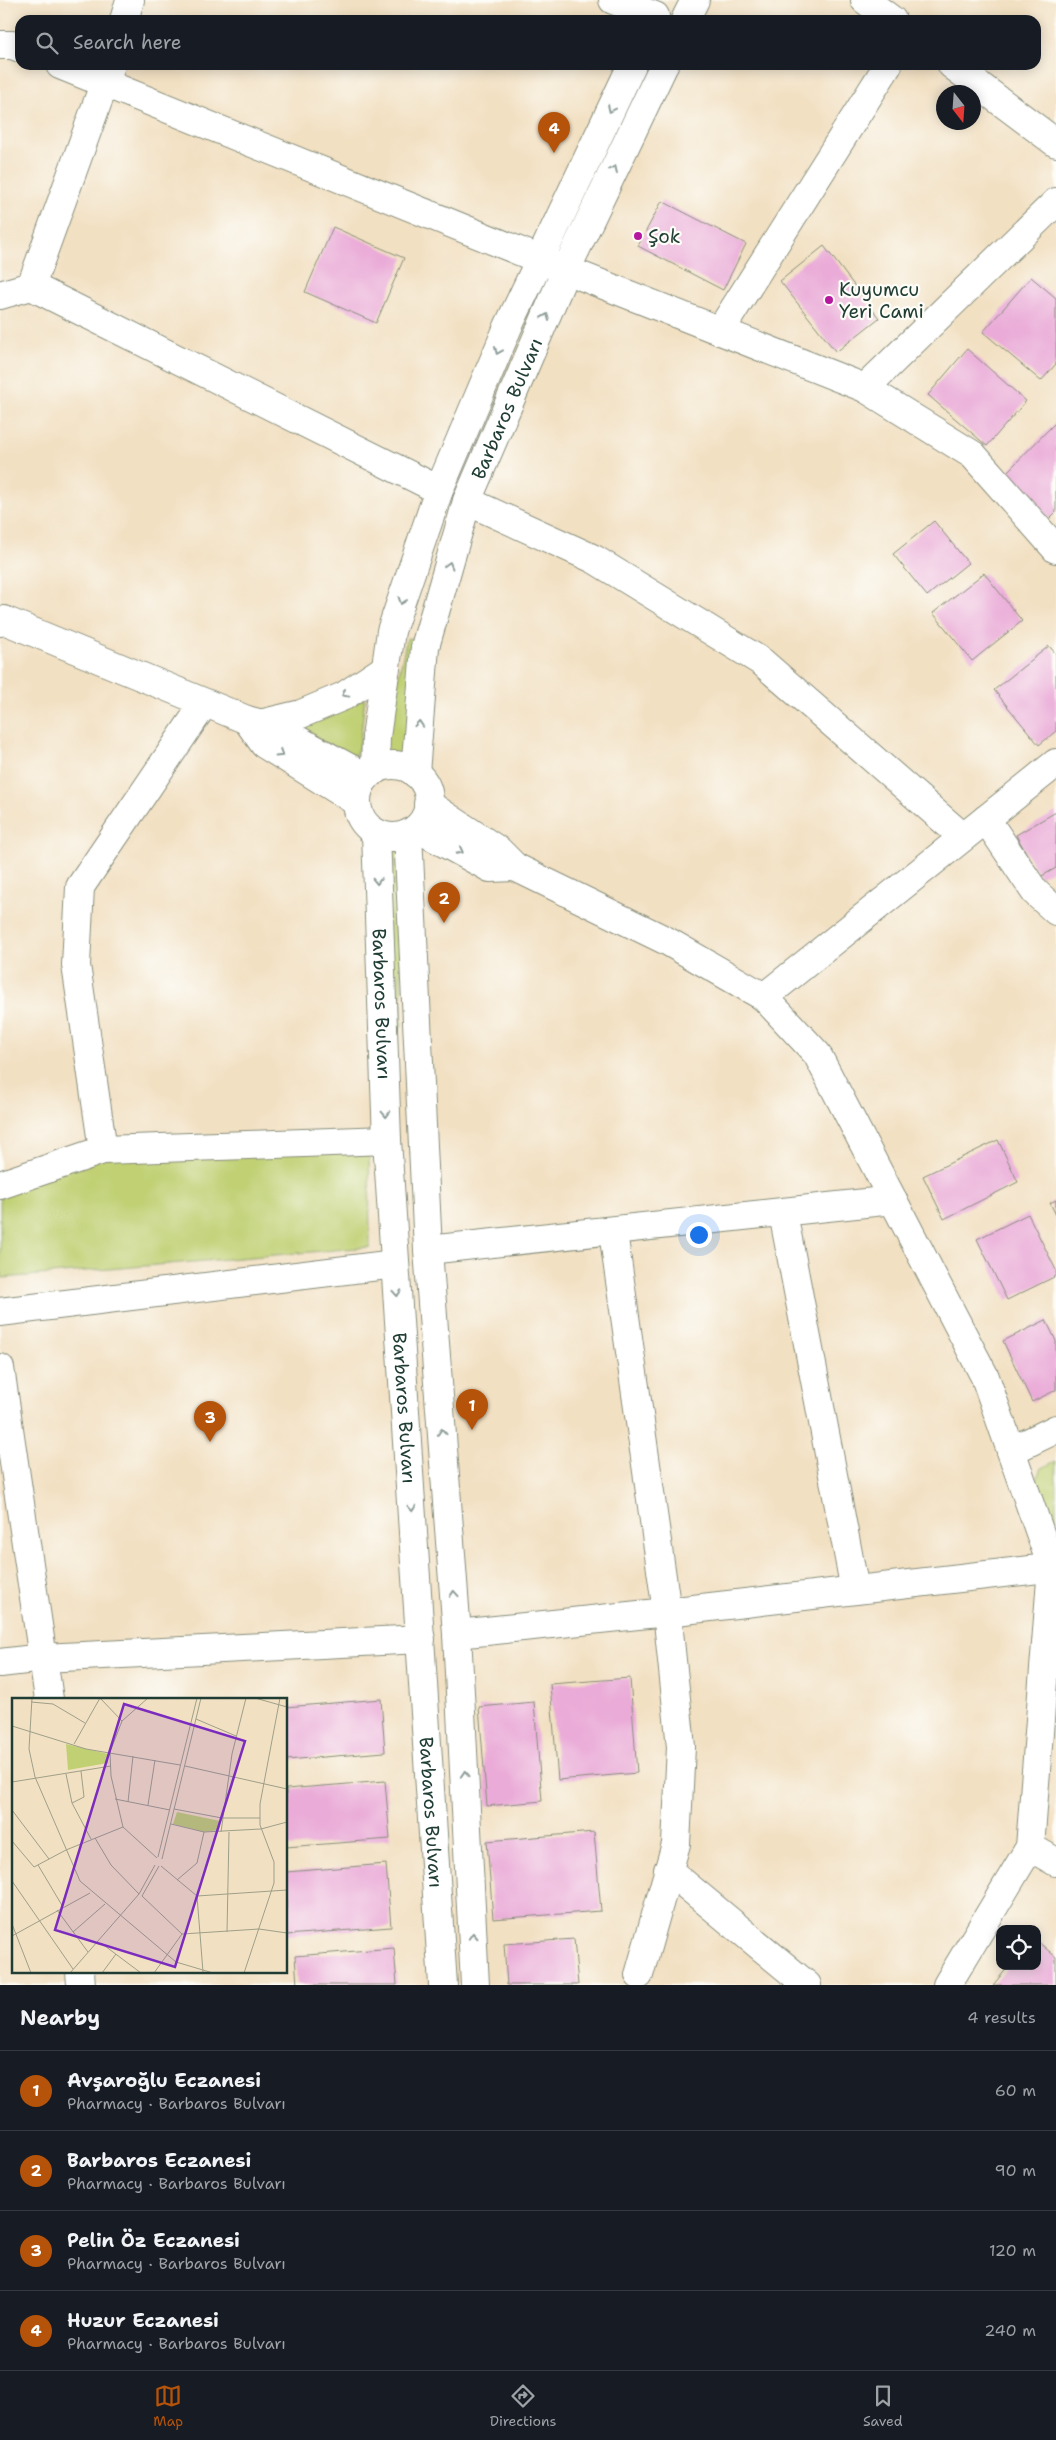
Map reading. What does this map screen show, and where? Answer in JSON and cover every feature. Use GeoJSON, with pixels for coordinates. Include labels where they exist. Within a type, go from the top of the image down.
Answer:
{"type":"FeatureCollection","features":[{"type":"Feature","properties":{"kind":"street"},"geometry":{"type":"LineString","coordinates":[[126,15],[130,0]]}},
{"type":"Feature","properties":{"kind":"street"},"geometry":{"type":"LineString","coordinates":[[613,0],[657,12]]}},
{"type":"Feature","properties":{"kind":"street"},"geometry":{"type":"LineString","coordinates":[[688,15],[695,0]]}},
{"type":"Feature","properties":{"kind":"street"},"geometry":{"type":"LineString","coordinates":[[865,0],[885,15]]}},
{"type":"Feature","properties":{"kind":"street"},"geometry":{"type":"LineString","coordinates":[[0,46],[15,46]]}},
{"type":"Feature","properties":{"kind":"street"},"geometry":{"type":"LineString","coordinates":[[84,70],[109,75],[566,270],[865,388],[973,455],[1056,549]]}},
{"type":"Feature","properties":{"kind":"street","name":"Barbaros Bulvarı"},"geometry":{"type":"LineString","coordinates":[[371,774],[391,631],[439,490],[508,327],[630,70]]}},
{"type":"Feature","properties":{"kind":"street","name":"Barbaros Bulvarı"},"geometry":{"type":"LineString","coordinates":[[415,773],[425,648],[468,501],[566,270],[662,70]]}},
{"type":"Feature","properties":{"kind":"street"},"geometry":{"type":"LineString","coordinates":[[720,332],[885,70]]}},
{"type":"Feature","properties":{"kind":"street"},"geometry":{"type":"LineString","coordinates":[[959,70],[1056,143]]}},
{"type":"Feature","properties":{"kind":"street"},"geometry":{"type":"LineString","coordinates":[[31,286],[109,75]]}},
{"type":"Feature","properties":{"kind":"street"},"geometry":{"type":"LineString","coordinates":[[865,388],[1052,212]]}},
{"type":"Feature","properties":{"kind":"street"},"geometry":{"type":"LineString","coordinates":[[0,295],[31,286],[439,490]]}},
{"type":"Feature","properties":{"kind":"street"},"geometry":{"type":"LineString","coordinates":[[468,501],[594,559],[762,662],[963,837]]}},
{"type":"Feature","properties":{"kind":"street"},"geometry":{"type":"LineString","coordinates":[[1,618],[204,704],[253,722],[274,727],[371,774]]}},
{"type":"Feature","properties":{"kind":"street"},"geometry":{"type":"LineString","coordinates":[[253,722],[301,714],[344,696],[386,668]]}},
{"type":"Feature","properties":{"kind":"street"},"geometry":{"type":"LineString","coordinates":[[104,1150],[76,965],[80,887],[204,704]]}},
{"type":"Feature","properties":{"kind":"street"},"geometry":{"type":"LineString","coordinates":[[253,722],[264,744],[357,802]]}},
{"type":"Feature","properties":{"kind":"street"},"geometry":{"type":"LineString","coordinates":[[764,997],[1056,763]]}},
{"type":"Feature","properties":{"kind":"street"},"geometry":{"type":"LineString","coordinates":[[396,766],[415,773],[425,787],[418,822],[386,836],[376,832],[366,825],[359,814],[357,802],[361,785],[371,774],[396,766]]}},
{"type":"Feature","properties":{"kind":"street"},"geometry":{"type":"LineString","coordinates":[[986,819],[1035,892],[1056,911]]}},
{"type":"Feature","properties":{"kind":"street"},"geometry":{"type":"LineString","coordinates":[[418,822],[490,868],[515,867],[667,941],[764,997],[817,1054],[985,1377],[1054,1567],[1030,1847],[947,1985]]}},
{"type":"Feature","properties":{"kind":"street","name":"Barbaros Bulvarı"},"geometry":{"type":"LineString","coordinates":[[418,822],[428,1250],[457,1634],[475,1985]]}},
{"type":"Feature","properties":{"kind":"street","name":"Barbaros Bulvarı"},"geometry":{"type":"LineString","coordinates":[[376,832],[387,1140],[443,1985]]}},
{"type":"Feature","properties":{"kind":"street"},"geometry":{"type":"LineString","coordinates":[[0,1185],[104,1150],[387,1140]]}},
{"type":"Feature","properties":{"kind":"street"},"geometry":{"type":"LineString","coordinates":[[428,1250],[613,1232],[893,1200]]}},
{"type":"Feature","properties":{"kind":"street"},"geometry":{"type":"LineString","coordinates":[[783,1213],[855,1590]]}},
{"type":"Feature","properties":{"kind":"street"},"geometry":{"type":"LineString","coordinates":[[613,1232],[667,1612],[681,1747],[676,1844],[639,1975]]}},
{"type":"Feature","properties":{"kind":"street"},"geometry":{"type":"LineString","coordinates":[[0,1312],[395,1264]]}},
{"type":"Feature","properties":{"kind":"street"},"geometry":{"type":"LineString","coordinates":[[0,1368],[49,1698]]}},
{"type":"Feature","properties":{"kind":"street"},"geometry":{"type":"LineString","coordinates":[[1011,1452],[1056,1429]]}},
{"type":"Feature","properties":{"kind":"street"},"geometry":{"type":"LineString","coordinates":[[457,1634],[667,1612],[1054,1567]]}},
{"type":"Feature","properties":{"kind":"street"},"geometry":{"type":"LineString","coordinates":[[0,1663],[43,1658],[420,1639]]}},
{"type":"Feature","properties":{"kind":"street"},"geometry":{"type":"LineString","coordinates":[[1030,1847],[1056,1862]]}},
{"type":"Feature","properties":{"kind":"street"},"geometry":{"type":"LineString","coordinates":[[668,1870],[807,1985]]}},
{"type":"Feature","properties":{"kind":"street"},"geometry":{"type":"LineString","coordinates":[[80,1972],[81,1985]]}},
{"type":"Feature","properties":{"kind":"green space"},"geometry":{"type":"Polygon","coordinates":[[[407,638],[418,640],[409,757],[382,751],[407,638]]]}},
{"type":"Feature","properties":{"kind":"green space"},"geometry":{"type":"Polygon","coordinates":[[[365,698],[360,743],[355,756],[295,730],[365,698]]]}},
{"type":"Feature","properties":{"kind":"green space"},"geometry":{"type":"Polygon","coordinates":[[[381,850],[404,851],[400,906],[402,1027],[393,1027],[381,850]]]}},
{"type":"Feature","properties":{"kind":"green space"},"geometry":{"type":"Polygon","coordinates":[[[369,1141],[370,1247],[3,1278],[0,1266],[0,1197],[103,1150],[369,1141]]]}},
{"type":"Feature","properties":{"kind":"green space"},"geometry":{"type":"Polygon","coordinates":[[[1056,1461],[1056,1533],[1035,1482],[1041,1468],[1056,1461]]]}},
{"type":"Feature","properties":{"kind":"building"},"geometry":{"type":"Polygon","coordinates":[[[662,201],[746,244],[723,290],[638,246],[662,201]]]}},
{"type":"Feature","properties":{"kind":"building"},"geometry":{"type":"Polygon","coordinates":[[[333,227],[404,258],[376,323],[305,292],[333,227]]]}},
{"type":"Feature","properties":{"kind":"building","name":"Kuyumcu Yeri Cami"},"geometry":{"type":"Polygon","coordinates":[[[824,246],[879,318],[836,352],[780,281],[824,246]]]}},
{"type":"Feature","properties":{"kind":"building"},"geometry":{"type":"Polygon","coordinates":[[[1031,277],[1056,298],[1056,364],[1041,381],[983,332],[1031,277]]]}},
{"type":"Feature","properties":{"kind":"building"},"geometry":{"type":"Polygon","coordinates":[[[967,349],[1026,401],[987,446],[928,395],[967,349]]]}},
{"type":"Feature","properties":{"kind":"building"},"geometry":{"type":"Polygon","coordinates":[[[1056,422],[1056,512],[1049,519],[1004,475],[1056,422]]]}},
{"type":"Feature","properties":{"kind":"building"},"geometry":{"type":"Polygon","coordinates":[[[934,521],[968,563],[927,596],[893,554],[934,521]]]}},
{"type":"Feature","properties":{"kind":"building"},"geometry":{"type":"Polygon","coordinates":[[[984,573],[1022,621],[972,661],[933,613],[984,573]]]}},
{"type":"Feature","properties":{"kind":"building"},"geometry":{"type":"Polygon","coordinates":[[[1049,646],[1056,654],[1056,731],[1039,745],[994,690],[1049,646]]]}},
{"type":"Feature","properties":{"kind":"building"},"geometry":{"type":"Polygon","coordinates":[[[1056,812],[1056,868],[1040,877],[1016,835],[1056,812]]]}},
{"type":"Feature","properties":{"kind":"building"},"geometry":{"type":"Polygon","coordinates":[[[998,1140],[1018,1182],[944,1219],[923,1176],[998,1140]]]}},
{"type":"Feature","properties":{"kind":"building"},"geometry":{"type":"Polygon","coordinates":[[[1056,1200],[1056,1215],[1050,1203],[1056,1200]]]}},
{"type":"Feature","properties":{"kind":"building"},"geometry":{"type":"Polygon","coordinates":[[[1028,1214],[1056,1270],[1056,1276],[1007,1300],[977,1239],[1028,1214]]]}},
{"type":"Feature","properties":{"kind":"building"},"geometry":{"type":"Polygon","coordinates":[[[1046,1320],[1056,1341],[1056,1390],[1032,1402],[1003,1341],[1046,1320]]]}},
{"type":"Feature","properties":{"kind":"building"},"geometry":{"type":"Polygon","coordinates":[[[630,1678],[637,1773],[558,1780],[550,1684],[630,1678]]]}},
{"type":"Feature","properties":{"kind":"building"},"geometry":{"type":"Polygon","coordinates":[[[381,1699],[385,1752],[288,1760],[288,1707],[381,1699]]]}},
{"type":"Feature","properties":{"kind":"building"},"geometry":{"type":"Polygon","coordinates":[[[534,1702],[542,1801],[487,1806],[479,1707],[534,1702]]]}},
{"type":"Feature","properties":{"kind":"building"},"geometry":{"type":"Polygon","coordinates":[[[385,1781],[390,1839],[288,1847],[288,1789],[385,1781]]]}},
{"type":"Feature","properties":{"kind":"building"},"geometry":{"type":"Polygon","coordinates":[[[594,1832],[601,1911],[493,1919],[487,1841],[594,1832]]]}},
{"type":"Feature","properties":{"kind":"building"},"geometry":{"type":"Polygon","coordinates":[[[386,1864],[391,1927],[288,1935],[288,1872],[386,1864]]]}},
{"type":"Feature","properties":{"kind":"building"},"geometry":{"type":"Polygon","coordinates":[[[574,1939],[578,1985],[507,1985],[504,1944],[574,1939]]]}},
{"type":"Feature","properties":{"kind":"building"},"geometry":{"type":"Polygon","coordinates":[[[1041,1944],[1056,1957],[1056,1985],[993,1985],[1006,1970],[1041,1970],[1041,1944]]]}},
{"type":"Feature","properties":{"kind":"building"},"geometry":{"type":"Polygon","coordinates":[[[394,1948],[397,1985],[297,1985],[295,1956],[394,1948]]]}},
{"type":"Feature","properties":{"kind":"place","name":"Huzur Eczanesi"},"geometry":{"type":"Point","coordinates":[554,153]}},
{"type":"Feature","properties":{"kind":"place","name":"Şok"},"geometry":{"type":"Point","coordinates":[638,236]}},
{"type":"Feature","properties":{"kind":"place","name":"Kuyumcu Yeri Cami"},"geometry":{"type":"Point","coordinates":[829,300]}},
{"type":"Feature","properties":{"kind":"place","name":"Barbaros Eczanesi"},"geometry":{"type":"Point","coordinates":[444,923]}},
{"type":"Feature","properties":{"kind":"place","name":"Avşaroğlu Eczanesi"},"geometry":{"type":"Point","coordinates":[472,1430]}},
{"type":"Feature","properties":{"kind":"place","name":"Pelin Öz Eczanesi"},"geometry":{"type":"Point","coordinates":[210,1442]}}]}
